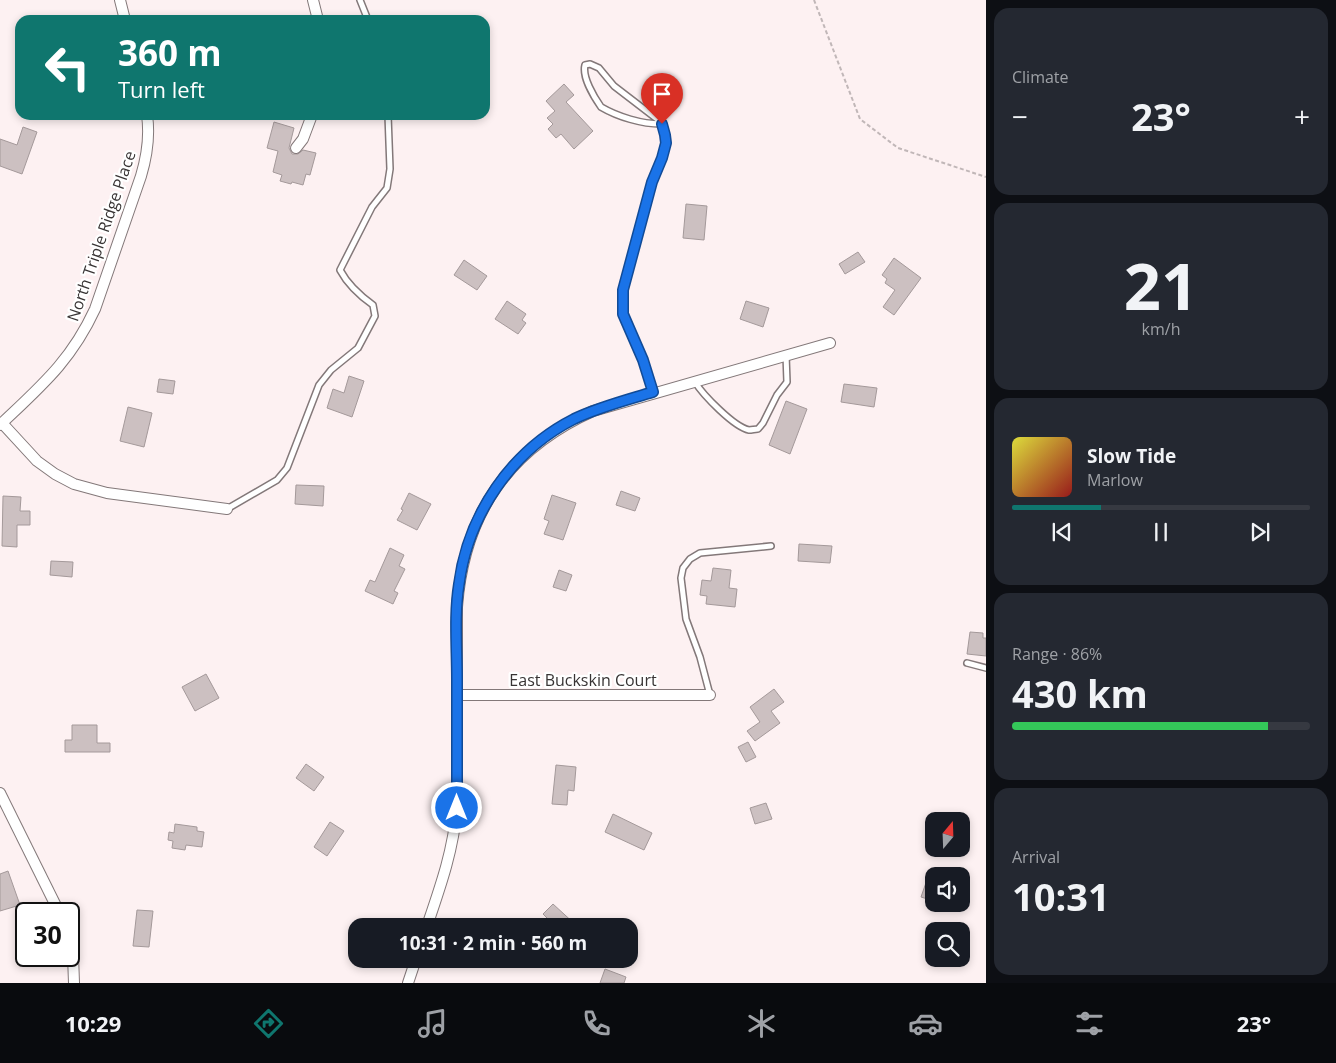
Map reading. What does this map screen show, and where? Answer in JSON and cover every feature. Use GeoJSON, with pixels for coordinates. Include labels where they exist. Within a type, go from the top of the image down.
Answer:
{"type":"FeatureCollection","features":[{"type":"Feature","properties":{"kind":"street"},"geometry":{"type":"LineString","coordinates":[[120,0],[124,15]]}},
{"type":"Feature","properties":{"kind":"street"},"geometry":{"type":"LineString","coordinates":[[313,0],[317,15]]}},
{"type":"Feature","properties":{"kind":"street","name":"North Triple Ridge Place"},"geometry":{"type":"LineString","coordinates":[[1,424],[61,366],[86,329],[95,309],[141,176],[148,140],[147,120]]}},
{"type":"Feature","properties":{"kind":"street"},"geometry":{"type":"LineString","coordinates":[[296,148],[310,120]]}},
{"type":"Feature","properties":{"kind":"street"},"geometry":{"type":"LineString","coordinates":[[430,918],[446,873],[455,830],[457,808],[458,585],[468,542],[493,493],[520,459],[554,431],[593,411],[830,342]]}},
{"type":"Feature","properties":{"kind":"street"},"geometry":{"type":"LineString","coordinates":[[1,424],[37,461],[55,474],[74,484],[107,493],[228,509]]}},
{"type":"Feature","properties":{"kind":"street","name":"East Buckskin Court"},"geometry":{"type":"LineString","coordinates":[[457,695],[710,695]]}},
{"type":"Feature","properties":{"kind":"street"},"geometry":{"type":"LineString","coordinates":[[0,792],[54,902]]}},
{"type":"Feature","properties":{"kind":"street"},"geometry":{"type":"LineString","coordinates":[[73,967],[74,983]]}},
{"type":"Feature","properties":{"kind":"street"},"geometry":{"type":"LineString","coordinates":[[408,983],[413,968]]}},
{"type":"Feature","properties":{"kind":"lane"},"geometry":{"type":"LineString","coordinates":[[360,0],[366,15]]}},
{"type":"Feature","properties":{"kind":"lane"},"geometry":{"type":"LineString","coordinates":[[653,392],[643,360],[623,314],[623,290],[652,182],[662,158],[666,143],[665,135],[662,124],[614,86],[599,68],[590,64],[585,65],[584,70],[587,79],[601,107],[622,116],[653,124],[662,124]]}},
{"type":"Feature","properties":{"kind":"lane"},"geometry":{"type":"LineString","coordinates":[[228,509],[277,480],[288,468],[319,385],[331,370],[358,348],[375,316],[373,305],[360,296],[346,281],[340,270],[372,207],[387,188],[390,169],[388,120]]}},
{"type":"Feature","properties":{"kind":"lane"},"geometry":{"type":"LineString","coordinates":[[694,381],[700,391],[727,417],[748,430],[758,429],[786,382],[786,355]]}},
{"type":"Feature","properties":{"kind":"lane"},"geometry":{"type":"LineString","coordinates":[[710,695],[700,657],[686,618],[681,578],[683,568],[690,559],[700,553],[771,546]]}},
{"type":"Feature","properties":{"kind":"lane"},"geometry":{"type":"LineString","coordinates":[[967,663],[986,668]]}},
{"type":"Feature","properties":{"kind":"path"},"geometry":{"type":"LineString","coordinates":[[814,0],[860,119],[898,148],[986,177]]}},
{"type":"Feature","properties":{"kind":"building"},"geometry":{"type":"Polygon","coordinates":[[[564,84],[574,95],[566,102],[593,131],[574,149],[561,134],[556,138],[548,129],[553,124],[547,118],[555,111],[546,101],[564,84]]]}},
{"type":"Feature","properties":{"kind":"building"},"geometry":{"type":"Polygon","coordinates":[[[274,122],[294,128],[289,148],[292,154],[298,154],[303,150],[316,153],[310,175],[306,174],[303,185],[280,181],[282,175],[273,172],[278,151],[267,148],[274,122]]]}},
{"type":"Feature","properties":{"kind":"building"},"geometry":{"type":"Polygon","coordinates":[[[23,127],[37,132],[22,174],[0,166],[0,139],[17,145],[23,127]]]}},
{"type":"Feature","properties":{"kind":"building"},"geometry":{"type":"Polygon","coordinates":[[[686,204],[707,206],[704,240],[683,238],[686,204]]]}},
{"type":"Feature","properties":{"kind":"building"},"geometry":{"type":"Polygon","coordinates":[[[858,252],[865,262],[845,274],[839,264],[858,252]]]}},
{"type":"Feature","properties":{"kind":"building"},"geometry":{"type":"Polygon","coordinates":[[[894,258],[921,278],[894,315],[883,307],[895,290],[885,283],[887,279],[882,275],[894,258]]]}},
{"type":"Feature","properties":{"kind":"building"},"geometry":{"type":"Polygon","coordinates":[[[464,260],[487,276],[477,290],[454,275],[464,260]]]}},
{"type":"Feature","properties":{"kind":"building"},"geometry":{"type":"Polygon","coordinates":[[[507,301],[526,314],[522,320],[526,323],[518,334],[495,319],[507,301]]]}},
{"type":"Feature","properties":{"kind":"building"},"geometry":{"type":"Polygon","coordinates":[[[746,301],[769,308],[763,327],[740,319],[746,301]]]}},
{"type":"Feature","properties":{"kind":"building"},"geometry":{"type":"Polygon","coordinates":[[[349,376],[364,381],[352,417],[327,408],[333,389],[344,393],[349,376]]]}},
{"type":"Feature","properties":{"kind":"building"},"geometry":{"type":"Polygon","coordinates":[[[159,379],[175,381],[173,394],[157,392],[159,379]]]}},
{"type":"Feature","properties":{"kind":"building"},"geometry":{"type":"Polygon","coordinates":[[[844,384],[877,388],[874,407],[841,402],[844,384]]]}},
{"type":"Feature","properties":{"kind":"building"},"geometry":{"type":"Polygon","coordinates":[[[786,401],[807,409],[790,454],[769,445],[786,401]]]}},
{"type":"Feature","properties":{"kind":"building"},"geometry":{"type":"Polygon","coordinates":[[[128,407],[152,413],[144,447],[120,441],[128,407]]]}},
{"type":"Feature","properties":{"kind":"building"},"geometry":{"type":"Polygon","coordinates":[[[296,485],[324,486],[323,506],[295,504],[296,485]]]}},
{"type":"Feature","properties":{"kind":"building"},"geometry":{"type":"Polygon","coordinates":[[[621,491],[640,498],[635,511],[616,505],[621,491]]]}},
{"type":"Feature","properties":{"kind":"building"},"geometry":{"type":"Polygon","coordinates":[[[409,493],[431,504],[417,530],[397,520],[409,493]]]}},
{"type":"Feature","properties":{"kind":"building"},"geometry":{"type":"Polygon","coordinates":[[[552,495],[576,503],[563,540],[544,534],[549,521],[544,519],[552,495]]]}},
{"type":"Feature","properties":{"kind":"building"},"geometry":{"type":"Polygon","coordinates":[[[3,496],[21,497],[20,511],[30,511],[30,525],[17,525],[17,547],[2,546],[3,496]]]}},
{"type":"Feature","properties":{"kind":"building"},"geometry":{"type":"Polygon","coordinates":[[[799,544],[832,546],[830,563],[798,561],[799,544]]]}},
{"type":"Feature","properties":{"kind":"building"},"geometry":{"type":"Polygon","coordinates":[[[390,548],[404,555],[399,566],[405,569],[394,591],[398,593],[393,604],[365,591],[370,580],[375,582],[390,548]]]}},
{"type":"Feature","properties":{"kind":"building"},"geometry":{"type":"Polygon","coordinates":[[[51,561],[73,562],[72,577],[50,575],[51,561]]]}},
{"type":"Feature","properties":{"kind":"building"},"geometry":{"type":"Polygon","coordinates":[[[713,568],[731,570],[729,588],[737,589],[735,607],[706,604],[707,596],[700,595],[702,580],[711,581],[713,568]]]}},
{"type":"Feature","properties":{"kind":"building"},"geometry":{"type":"Polygon","coordinates":[[[559,570],[572,575],[566,591],[553,587],[559,570]]]}},
{"type":"Feature","properties":{"kind":"building"},"geometry":{"type":"Polygon","coordinates":[[[970,632],[983,633],[983,638],[986,638],[986,656],[967,654],[970,632]]]}},
{"type":"Feature","properties":{"kind":"building"},"geometry":{"type":"Polygon","coordinates":[[[206,674],[219,698],[195,711],[182,687],[206,674]]]}},
{"type":"Feature","properties":{"kind":"building"},"geometry":{"type":"Polygon","coordinates":[[[774,689],[784,702],[771,711],[780,723],[755,741],[747,731],[760,722],[750,707],[774,689]]]}},
{"type":"Feature","properties":{"kind":"building"},"geometry":{"type":"Polygon","coordinates":[[[72,725],[97,725],[97,743],[110,743],[110,752],[65,752],[65,740],[72,740],[72,725]]]}},
{"type":"Feature","properties":{"kind":"building"},"geometry":{"type":"Polygon","coordinates":[[[748,742],[756,757],[746,762],[738,747],[748,742]]]}},
{"type":"Feature","properties":{"kind":"building"},"geometry":{"type":"Polygon","coordinates":[[[306,764],[324,777],[314,791],[296,778],[306,764]]]}},
{"type":"Feature","properties":{"kind":"building"},"geometry":{"type":"Polygon","coordinates":[[[556,765],[576,767],[574,791],[568,790],[567,805],[552,804],[556,765]]]}},
{"type":"Feature","properties":{"kind":"building"},"geometry":{"type":"Polygon","coordinates":[[[766,803],[772,819],[755,824],[750,808],[766,803]]]}},
{"type":"Feature","properties":{"kind":"building"},"geometry":{"type":"Polygon","coordinates":[[[613,814],[652,833],[644,850],[605,832],[613,814]]]}},
{"type":"Feature","properties":{"kind":"building"},"geometry":{"type":"Polygon","coordinates":[[[330,822],[344,831],[327,856],[314,847],[330,822]]]}},
{"type":"Feature","properties":{"kind":"building"},"geometry":{"type":"Polygon","coordinates":[[[175,824],[197,827],[197,831],[204,832],[202,847],[186,845],[185,850],[172,848],[173,841],[168,840],[169,832],[174,833],[175,824]]]}},
{"type":"Feature","properties":{"kind":"building"},"geometry":{"type":"Polygon","coordinates":[[[8,871],[19,902],[15,902],[15,906],[0,911],[0,874],[8,871]]]}},
{"type":"Feature","properties":{"kind":"building"},"geometry":{"type":"Polygon","coordinates":[[[925,886],[925,898],[921,897],[925,886]]]}},
{"type":"Feature","properties":{"kind":"building"},"geometry":{"type":"Polygon","coordinates":[[[553,904],[568,918],[547,918],[543,914],[553,904]]]}},
{"type":"Feature","properties":{"kind":"building"},"geometry":{"type":"Polygon","coordinates":[[[137,910],[153,911],[149,947],[133,946],[137,910]]]}},
{"type":"Feature","properties":{"kind":"building"},"geometry":{"type":"Polygon","coordinates":[[[605,969],[626,977],[624,983],[600,983],[605,969]]]}},
{"type":"Feature","properties":{"kind":"route"},"geometry":{"type":"LineString","coordinates":[[457,808],[458,585],[468,542],[477,522],[487,502],[513,467],[554,431],[593,411],[653,392],[643,360],[623,314],[623,290],[652,182],[666,143],[662,124]]}}]}
